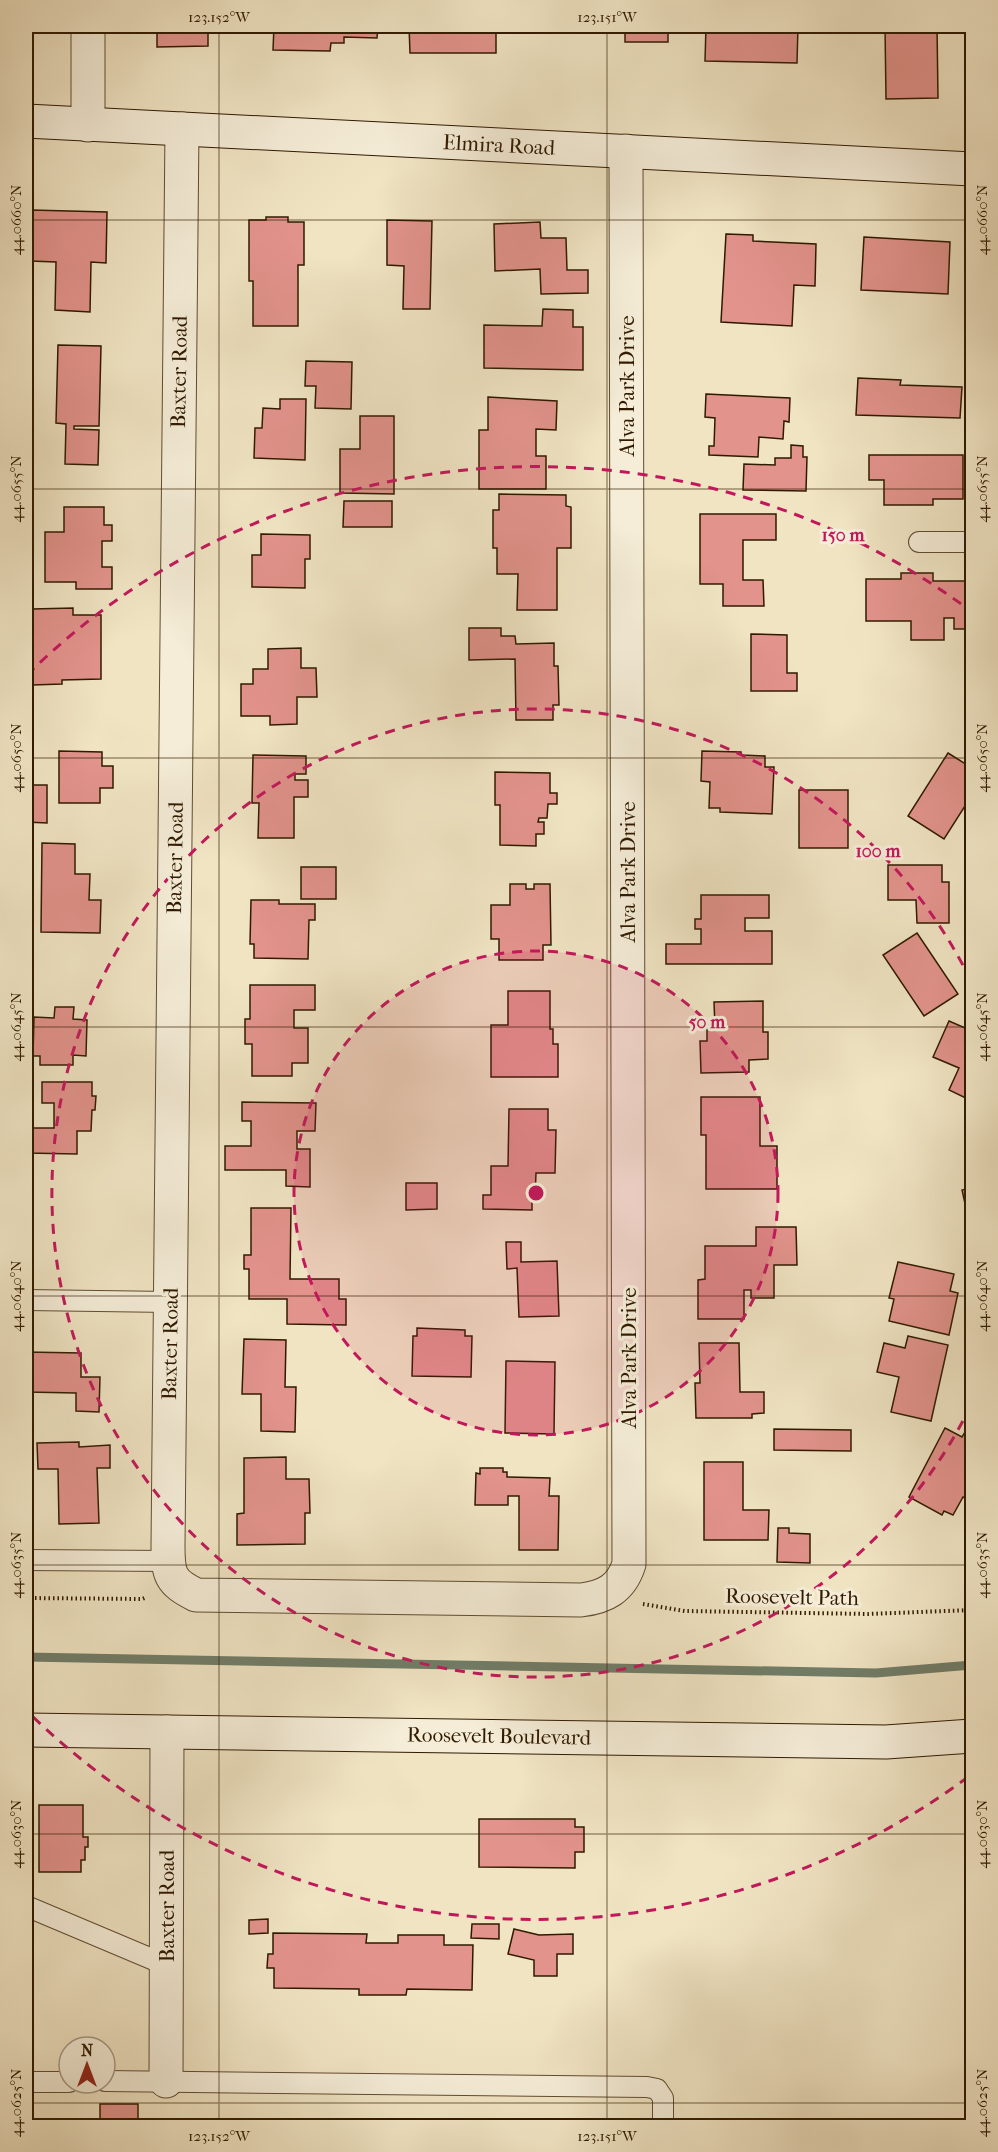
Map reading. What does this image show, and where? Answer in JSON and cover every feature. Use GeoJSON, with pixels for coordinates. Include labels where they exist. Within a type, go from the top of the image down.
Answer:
{"type":"FeatureCollection","features":[{"type":"Feature","properties":{"kind":"street"},"geometry":{"type":"LineString","coordinates":[[88,26],[88,125]]}},
{"type":"Feature","properties":{"kind":"street","name":"Elmira Road"},"geometry":{"type":"LineString","coordinates":[[26,121],[972,169]]}},
{"type":"Feature","properties":{"kind":"street","name":"Baxter Road"},"geometry":{"type":"LineString","coordinates":[[172,1573],[170,1302],[182,129]]}},
{"type":"Feature","properties":{"kind":"street","name":"Alva Park Drive"},"geometry":{"type":"LineString","coordinates":[[616,1589],[625,1577],[630,1548],[626,151]]}},
{"type":"Feature","properties":{"kind":"street"},"geometry":{"type":"LineString","coordinates":[[172,1573],[196,1595],[581,1600],[598,1598],[616,1589]]}},
{"type":"Feature","properties":{"kind":"street","name":"Roosevelt Boulevard"},"geometry":{"type":"LineString","coordinates":[[26,1730],[886,1742],[972,1736]]}},
{"type":"Feature","properties":{"kind":"street","name":"Baxter Road"},"geometry":{"type":"LineString","coordinates":[[166,2081],[167,1732]]}},
{"type":"Feature","properties":{"kind":"lane"},"geometry":{"type":"LineString","coordinates":[[919,542],[972,542]]}},
{"type":"Feature","properties":{"kind":"lane"},"geometry":{"type":"LineString","coordinates":[[26,1300],[170,1302]]}},
{"type":"Feature","properties":{"kind":"lane"},"geometry":{"type":"LineString","coordinates":[[26,1560],[172,1573]]}},
{"type":"Feature","properties":{"kind":"lane"},"geometry":{"type":"LineString","coordinates":[[26,1906],[166,1965]]}},
{"type":"Feature","properties":{"kind":"lane"},"geometry":{"type":"LineString","coordinates":[[117,2081],[647,2087],[657,2089],[663,2098],[663,2127]]}},
{"type":"Feature","properties":{"kind":"lane"},"geometry":{"type":"LineString","coordinates":[[26,2082],[57,2082]]}},
{"type":"Feature","properties":{"kind":"path"},"geometry":{"type":"LineString","coordinates":[[26,1598],[142,1599],[172,1573]]}},
{"type":"Feature","properties":{"kind":"path","name":"Roosevelt Path"},"geometry":{"type":"LineString","coordinates":[[616,1589],[644,1605],[685,1611],[868,1614],[972,1610]]}},
{"type":"Feature","properties":{"kind":"building"},"geometry":{"type":"Polygon","coordinates":[[[157,26],[208,26],[208,46],[157,47],[157,26]]]}},
{"type":"Feature","properties":{"kind":"building"},"geometry":{"type":"Polygon","coordinates":[[[274,26],[378,26],[377,38],[344,37],[344,43],[331,43],[330,51],[273,50],[274,26]]]}},
{"type":"Feature","properties":{"kind":"building"},"geometry":{"type":"Polygon","coordinates":[[[409,26],[496,26],[496,53],[410,53],[409,26]]]}},
{"type":"Feature","properties":{"kind":"building"},"geometry":{"type":"Polygon","coordinates":[[[625,26],[668,26],[668,42],[625,42],[625,26]]]}},
{"type":"Feature","properties":{"kind":"building"},"geometry":{"type":"Polygon","coordinates":[[[706,26],[798,26],[797,63],[705,61],[706,26]]]}},
{"type":"Feature","properties":{"kind":"building"},"geometry":{"type":"Polygon","coordinates":[[[885,26],[937,26],[938,98],[886,99],[885,26]]]}},
{"type":"Feature","properties":{"kind":"building"},"geometry":{"type":"Polygon","coordinates":[[[31,210],[107,212],[106,263],[91,262],[90,312],[55,310],[56,262],[30,261],[31,210]]]}},
{"type":"Feature","properties":{"kind":"building"},"geometry":{"type":"Polygon","coordinates":[[[266,217],[288,217],[288,222],[304,222],[304,265],[298,265],[298,326],[253,326],[253,281],[249,281],[249,220],[266,220],[266,217]]]}},
{"type":"Feature","properties":{"kind":"building"},"geometry":{"type":"Polygon","coordinates":[[[387,220],[432,221],[430,309],[403,309],[404,266],[387,265],[387,220]]]}},
{"type":"Feature","properties":{"kind":"building"},"geometry":{"type":"Polygon","coordinates":[[[540,222],[541,238],[566,238],[567,270],[588,270],[588,293],[541,294],[540,269],[495,271],[494,224],[540,222]]]}},
{"type":"Feature","properties":{"kind":"building"},"geometry":{"type":"Polygon","coordinates":[[[726,234],[753,235],[753,241],[816,244],[815,286],[794,285],[792,326],[721,322],[726,234]]]}},
{"type":"Feature","properties":{"kind":"building"},"geometry":{"type":"Polygon","coordinates":[[[864,237],[950,242],[948,294],[861,290],[864,237]]]}},
{"type":"Feature","properties":{"kind":"building"},"geometry":{"type":"Polygon","coordinates":[[[543,309],[573,310],[573,327],[583,327],[583,370],[484,368],[484,325],[542,326],[543,309]]]}},
{"type":"Feature","properties":{"kind":"building"},"geometry":{"type":"Polygon","coordinates":[[[58,345],[101,346],[99,426],[74,426],[74,429],[99,430],[98,465],[65,464],[66,424],[56,423],[58,345]]]}},
{"type":"Feature","properties":{"kind":"building"},"geometry":{"type":"Polygon","coordinates":[[[306,361],[352,362],[351,409],[315,408],[316,386],[305,386],[306,361]]]}},
{"type":"Feature","properties":{"kind":"building"},"geometry":{"type":"Polygon","coordinates":[[[858,378],[901,380],[900,385],[962,387],[960,418],[856,415],[858,378]]]}},
{"type":"Feature","properties":{"kind":"building"},"geometry":{"type":"Polygon","coordinates":[[[706,394],[790,398],[789,422],[784,421],[783,439],[759,437],[758,457],[709,455],[709,446],[714,446],[715,418],[705,417],[706,394]]]}},
{"type":"Feature","properties":{"kind":"building"},"geometry":{"type":"Polygon","coordinates":[[[488,397],[557,401],[556,430],[536,429],[536,456],[546,456],[546,489],[479,489],[479,430],[488,430],[488,397]]]}},
{"type":"Feature","properties":{"kind":"building"},"geometry":{"type":"Polygon","coordinates":[[[280,399],[306,399],[305,460],[254,458],[255,428],[262,428],[263,408],[280,409],[280,399]]]}},
{"type":"Feature","properties":{"kind":"building"},"geometry":{"type":"Polygon","coordinates":[[[360,416],[394,416],[394,494],[340,493],[340,449],[360,449],[360,416]]]}},
{"type":"Feature","properties":{"kind":"building"},"geometry":{"type":"Polygon","coordinates":[[[791,445],[803,446],[803,457],[807,457],[806,491],[743,490],[744,464],[775,465],[775,458],[791,458],[791,445]]]}},
{"type":"Feature","properties":{"kind":"building"},"geometry":{"type":"Polygon","coordinates":[[[869,455],[963,455],[963,499],[933,499],[933,505],[884,505],[884,480],[869,480],[869,455]]]}},
{"type":"Feature","properties":{"kind":"building"},"geometry":{"type":"Polygon","coordinates":[[[499,494],[566,495],[566,506],[571,507],[571,548],[557,548],[557,610],[517,610],[518,574],[497,574],[497,548],[493,548],[493,510],[499,510],[499,494]]]}},
{"type":"Feature","properties":{"kind":"building"},"geometry":{"type":"Polygon","coordinates":[[[344,501],[392,501],[392,527],[343,527],[344,501]]]}},
{"type":"Feature","properties":{"kind":"building"},"geometry":{"type":"Polygon","coordinates":[[[64,507],[104,507],[104,525],[112,525],[112,541],[102,541],[102,567],[112,567],[112,589],[76,589],[76,582],[45,582],[45,532],[64,532],[64,507]]]}},
{"type":"Feature","properties":{"kind":"building"},"geometry":{"type":"Polygon","coordinates":[[[700,514],[776,514],[776,540],[743,540],[743,580],[763,580],[764,606],[723,606],[723,584],[700,584],[700,514]]]}},
{"type":"Feature","properties":{"kind":"building"},"geometry":{"type":"Polygon","coordinates":[[[261,534],[310,535],[310,559],[305,559],[305,588],[252,587],[252,555],[261,555],[261,534]]]}},
{"type":"Feature","properties":{"kind":"building"},"geometry":{"type":"Polygon","coordinates":[[[901,573],[933,573],[933,581],[972,581],[972,629],[954,629],[954,618],[944,618],[944,640],[911,640],[911,621],[866,621],[866,579],[901,579],[901,573]]]}},
{"type":"Feature","properties":{"kind":"building"},"geometry":{"type":"Polygon","coordinates":[[[73,608],[73,615],[101,615],[101,679],[62,680],[62,684],[32,685],[32,609],[73,608]]]}},
{"type":"Feature","properties":{"kind":"building"},"geometry":{"type":"Polygon","coordinates":[[[469,628],[501,628],[501,636],[515,636],[516,644],[554,643],[554,666],[558,666],[559,705],[553,705],[553,720],[516,720],[515,659],[469,660],[469,628]]]}},
{"type":"Feature","properties":{"kind":"building"},"geometry":{"type":"Polygon","coordinates":[[[751,634],[787,635],[787,673],[797,673],[797,691],[751,691],[751,634]]]}},
{"type":"Feature","properties":{"kind":"building"},"geometry":{"type":"Polygon","coordinates":[[[301,648],[301,668],[316,668],[317,697],[297,697],[297,724],[270,725],[270,716],[241,716],[241,684],[253,684],[253,669],[268,669],[268,649],[301,648]]]}},
{"type":"Feature","properties":{"kind":"building"},"geometry":{"type":"Polygon","coordinates":[[[59,751],[102,752],[102,766],[113,766],[113,788],[100,788],[100,803],[59,803],[59,751]]]}},
{"type":"Feature","properties":{"kind":"building"},"geometry":{"type":"Polygon","coordinates":[[[702,751],[741,752],[741,755],[765,756],[765,767],[774,767],[772,814],[720,812],[720,808],[709,808],[710,782],[701,781],[702,751]]]}},
{"type":"Feature","properties":{"kind":"building"},"geometry":{"type":"Polygon","coordinates":[[[948,753],[972,768],[972,795],[944,839],[908,816],[948,753]]]}},
{"type":"Feature","properties":{"kind":"building"},"geometry":{"type":"Polygon","coordinates":[[[253,755],[306,756],[306,774],[295,774],[295,780],[308,780],[308,797],[294,797],[294,838],[258,838],[259,803],[252,803],[253,755]]]}},
{"type":"Feature","properties":{"kind":"building"},"geometry":{"type":"Polygon","coordinates":[[[495,772],[550,773],[550,793],[557,793],[557,804],[548,804],[547,818],[539,818],[538,822],[544,822],[544,834],[536,834],[536,846],[500,845],[500,805],[495,805],[495,772]]]}},
{"type":"Feature","properties":{"kind":"building"},"geometry":{"type":"Polygon","coordinates":[[[26,785],[47,785],[47,823],[26,822],[26,785]]]}},
{"type":"Feature","properties":{"kind":"building"},"geometry":{"type":"Polygon","coordinates":[[[799,790],[848,790],[848,848],[799,848],[799,790]]]}},
{"type":"Feature","properties":{"kind":"building"},"geometry":{"type":"Polygon","coordinates":[[[42,843],[75,844],[75,874],[90,874],[89,900],[101,900],[100,933],[41,932],[42,843]]]}},
{"type":"Feature","properties":{"kind":"building"},"geometry":{"type":"Polygon","coordinates":[[[888,865],[942,865],[942,882],[949,882],[949,923],[917,923],[916,900],[888,900],[888,865]]]}},
{"type":"Feature","properties":{"kind":"building"},"geometry":{"type":"Polygon","coordinates":[[[301,867],[336,867],[336,899],[301,899],[301,867]]]}},
{"type":"Feature","properties":{"kind":"building"},"geometry":{"type":"Polygon","coordinates":[[[510,884],[526,884],[526,889],[534,889],[534,884],[550,884],[551,945],[543,945],[543,960],[499,960],[499,939],[491,939],[491,905],[510,905],[510,884]]]}},
{"type":"Feature","properties":{"kind":"building"},"geometry":{"type":"Polygon","coordinates":[[[701,895],[769,895],[769,918],[745,918],[745,931],[772,931],[772,964],[666,964],[666,944],[701,944],[701,929],[695,929],[695,919],[701,919],[701,895]]]}},
{"type":"Feature","properties":{"kind":"building"},"geometry":{"type":"Polygon","coordinates":[[[251,900],[279,900],[279,904],[315,904],[315,920],[309,920],[308,959],[254,958],[254,944],[250,944],[251,900]]]}},
{"type":"Feature","properties":{"kind":"building"},"geometry":{"type":"Polygon","coordinates":[[[917,933],[958,994],[924,1016],[883,955],[917,933]]]}},
{"type":"Feature","properties":{"kind":"building"},"geometry":{"type":"Polygon","coordinates":[[[250,985],[315,985],[315,1010],[294,1010],[294,1028],[308,1028],[308,1063],[292,1063],[292,1076],[252,1076],[252,1044],[245,1044],[245,1019],[250,1019],[250,985]]]}},
{"type":"Feature","properties":{"kind":"building"},"geometry":{"type":"Polygon","coordinates":[[[508,991],[550,991],[550,1029],[553,1029],[553,1044],[558,1044],[558,1077],[491,1077],[491,1025],[508,1025],[508,991]]]}},
{"type":"Feature","properties":{"kind":"building"},"geometry":{"type":"Polygon","coordinates":[[[763,1001],[763,1032],[768,1032],[768,1059],[749,1060],[749,1072],[701,1073],[700,1041],[707,1041],[707,1027],[715,1027],[714,1002],[763,1001]]]}},
{"type":"Feature","properties":{"kind":"building"},"geometry":{"type":"Polygon","coordinates":[[[55,1007],[74,1007],[73,1019],[87,1020],[86,1056],[73,1055],[73,1065],[40,1065],[40,1056],[33,1056],[34,1017],[54,1018],[55,1007]]]}},
{"type":"Feature","properties":{"kind":"building"},"geometry":{"type":"Polygon","coordinates":[[[949,1021],[972,1031],[972,1101],[949,1090],[959,1068],[933,1057],[949,1021]]]}},
{"type":"Feature","properties":{"kind":"building"},"geometry":{"type":"Polygon","coordinates":[[[27,1033],[28,1058],[26,1058],[27,1033]]]}},
{"type":"Feature","properties":{"kind":"building"},"geometry":{"type":"Polygon","coordinates":[[[42,1082],[92,1082],[92,1096],[96,1096],[95,1110],[92,1110],[91,1131],[77,1131],[77,1154],[26,1153],[26,1128],[54,1128],[54,1103],[42,1103],[42,1082]]]}},
{"type":"Feature","properties":{"kind":"building"},"geometry":{"type":"Polygon","coordinates":[[[701,1097],[760,1097],[760,1146],[777,1146],[777,1189],[706,1189],[706,1135],[701,1135],[701,1097]]]}},
{"type":"Feature","properties":{"kind":"building"},"geometry":{"type":"Polygon","coordinates":[[[242,1102],[316,1103],[315,1131],[297,1131],[297,1149],[310,1149],[310,1187],[286,1186],[286,1170],[225,1170],[225,1146],[251,1146],[251,1121],[242,1121],[242,1102]]]}},
{"type":"Feature","properties":{"kind":"building"},"geometry":{"type":"Polygon","coordinates":[[[509,1109],[548,1109],[548,1130],[556,1130],[555,1173],[536,1173],[532,1210],[483,1209],[483,1195],[491,1195],[491,1166],[508,1166],[509,1109]]]}},
{"type":"Feature","properties":{"kind":"building"},"geometry":{"type":"Polygon","coordinates":[[[406,1183],[437,1183],[437,1209],[406,1210],[406,1183]]]}},
{"type":"Feature","properties":{"kind":"building"},"geometry":{"type":"Polygon","coordinates":[[[972,1188],[972,1235],[962,1190],[972,1188]]]}},
{"type":"Feature","properties":{"kind":"building"},"geometry":{"type":"Polygon","coordinates":[[[251,1208],[291,1208],[290,1279],[339,1279],[339,1299],[346,1299],[346,1325],[287,1324],[287,1299],[249,1299],[249,1269],[244,1269],[244,1255],[251,1255],[251,1208]]]}},
{"type":"Feature","properties":{"kind":"building"},"geometry":{"type":"Polygon","coordinates":[[[756,1227],[796,1227],[797,1265],[774,1265],[774,1298],[751,1298],[751,1290],[744,1290],[744,1319],[698,1319],[698,1280],[705,1279],[705,1246],[756,1246],[756,1227]]]}},
{"type":"Feature","properties":{"kind":"building"},"geometry":{"type":"Polygon","coordinates":[[[506,1242],[521,1242],[521,1262],[557,1261],[559,1316],[519,1317],[517,1268],[507,1269],[506,1242]]]}},
{"type":"Feature","properties":{"kind":"building"},"geometry":{"type":"Polygon","coordinates":[[[898,1262],[954,1274],[950,1291],[958,1293],[949,1335],[889,1321],[894,1299],[889,1298],[898,1262]]]}},
{"type":"Feature","properties":{"kind":"building"},"geometry":{"type":"Polygon","coordinates":[[[417,1328],[465,1330],[465,1336],[472,1336],[471,1377],[412,1376],[413,1336],[417,1336],[417,1328]]]}},
{"type":"Feature","properties":{"kind":"building"},"geometry":{"type":"Polygon","coordinates":[[[908,1336],[948,1345],[931,1421],[891,1412],[899,1377],[877,1372],[884,1343],[905,1348],[908,1336]]]}},
{"type":"Feature","properties":{"kind":"building"},"geometry":{"type":"Polygon","coordinates":[[[244,1339],[286,1340],[285,1387],[296,1387],[295,1432],[261,1431],[261,1394],[242,1394],[244,1339]]]}},
{"type":"Feature","properties":{"kind":"building"},"geometry":{"type":"Polygon","coordinates":[[[699,1343],[739,1343],[740,1392],[764,1392],[764,1413],[752,1414],[752,1418],[696,1418],[695,1383],[700,1383],[699,1343]]]}},
{"type":"Feature","properties":{"kind":"building"},"geometry":{"type":"Polygon","coordinates":[[[26,1352],[81,1353],[81,1377],[100,1377],[99,1412],[76,1411],[76,1393],[26,1392],[26,1352]]]}},
{"type":"Feature","properties":{"kind":"building"},"geometry":{"type":"Polygon","coordinates":[[[506,1361],[555,1362],[554,1434],[505,1433],[506,1361]]]}},
{"type":"Feature","properties":{"kind":"building"},"geometry":{"type":"Polygon","coordinates":[[[945,1428],[962,1437],[965,1432],[972,1436],[972,1498],[971,1501],[963,1497],[953,1515],[944,1511],[942,1515],[909,1497],[945,1428]]]}},
{"type":"Feature","properties":{"kind":"building"},"geometry":{"type":"Polygon","coordinates":[[[774,1429],[851,1430],[851,1451],[774,1450],[774,1429]]]}},
{"type":"Feature","properties":{"kind":"building"},"geometry":{"type":"Polygon","coordinates":[[[79,1442],[79,1447],[110,1445],[110,1468],[97,1468],[99,1523],[59,1524],[58,1469],[38,1469],[37,1443],[79,1442]]]}},
{"type":"Feature","properties":{"kind":"building"},"geometry":{"type":"Polygon","coordinates":[[[286,1457],[286,1479],[309,1479],[310,1513],[305,1513],[305,1544],[237,1545],[237,1514],[244,1513],[244,1458],[286,1457]]]}},
{"type":"Feature","properties":{"kind":"building"},"geometry":{"type":"Polygon","coordinates":[[[704,1462],[743,1462],[743,1510],[769,1510],[768,1540],[704,1540],[704,1462]]]}},
{"type":"Feature","properties":{"kind":"building"},"geometry":{"type":"Polygon","coordinates":[[[480,1468],[503,1468],[503,1472],[507,1472],[507,1477],[550,1478],[549,1496],[559,1496],[558,1550],[519,1550],[519,1496],[508,1496],[508,1505],[475,1505],[476,1473],[480,1474],[480,1468]]]}},
{"type":"Feature","properties":{"kind":"building"},"geometry":{"type":"Polygon","coordinates":[[[778,1528],[789,1528],[789,1533],[810,1534],[810,1563],[777,1562],[778,1528]]]}},
{"type":"Feature","properties":{"kind":"building"},"geometry":{"type":"Polygon","coordinates":[[[39,1805],[83,1805],[83,1837],[88,1837],[88,1847],[85,1847],[85,1860],[81,1860],[81,1872],[39,1872],[39,1805]]]}},
{"type":"Feature","properties":{"kind":"building"},"geometry":{"type":"Polygon","coordinates":[[[479,1819],[575,1819],[575,1827],[584,1827],[584,1852],[575,1852],[575,1868],[479,1867],[479,1819]]]}},
{"type":"Feature","properties":{"kind":"building"},"geometry":{"type":"Polygon","coordinates":[[[268,1919],[268,1933],[249,1934],[249,1920],[268,1919]]]}},
{"type":"Feature","properties":{"kind":"building"},"geometry":{"type":"Polygon","coordinates":[[[472,1924],[499,1924],[499,1939],[471,1938],[472,1924]]]}},
{"type":"Feature","properties":{"kind":"building"},"geometry":{"type":"Polygon","coordinates":[[[514,1929],[539,1935],[573,1934],[573,1954],[557,1954],[557,1976],[534,1976],[534,1960],[508,1954],[514,1929]]]}},
{"type":"Feature","properties":{"kind":"building"},"geometry":{"type":"Polygon","coordinates":[[[273,1933],[367,1934],[366,1943],[398,1943],[398,1935],[444,1935],[444,1945],[473,1945],[472,1990],[407,1989],[406,1995],[359,1995],[359,1989],[274,1988],[274,1968],[267,1968],[268,1954],[273,1954],[273,1933]]]}},
{"type":"Feature","properties":{"kind":"building"},"geometry":{"type":"Polygon","coordinates":[[[100,2104],[138,2104],[138,2123],[595,2126],[100,2126],[100,2104]]]}},
{"type":"Feature","properties":{"kind":"waterway"},"geometry":{"type":"LineString","coordinates":[[26,1657],[876,1673],[972,1665]]}}]}
